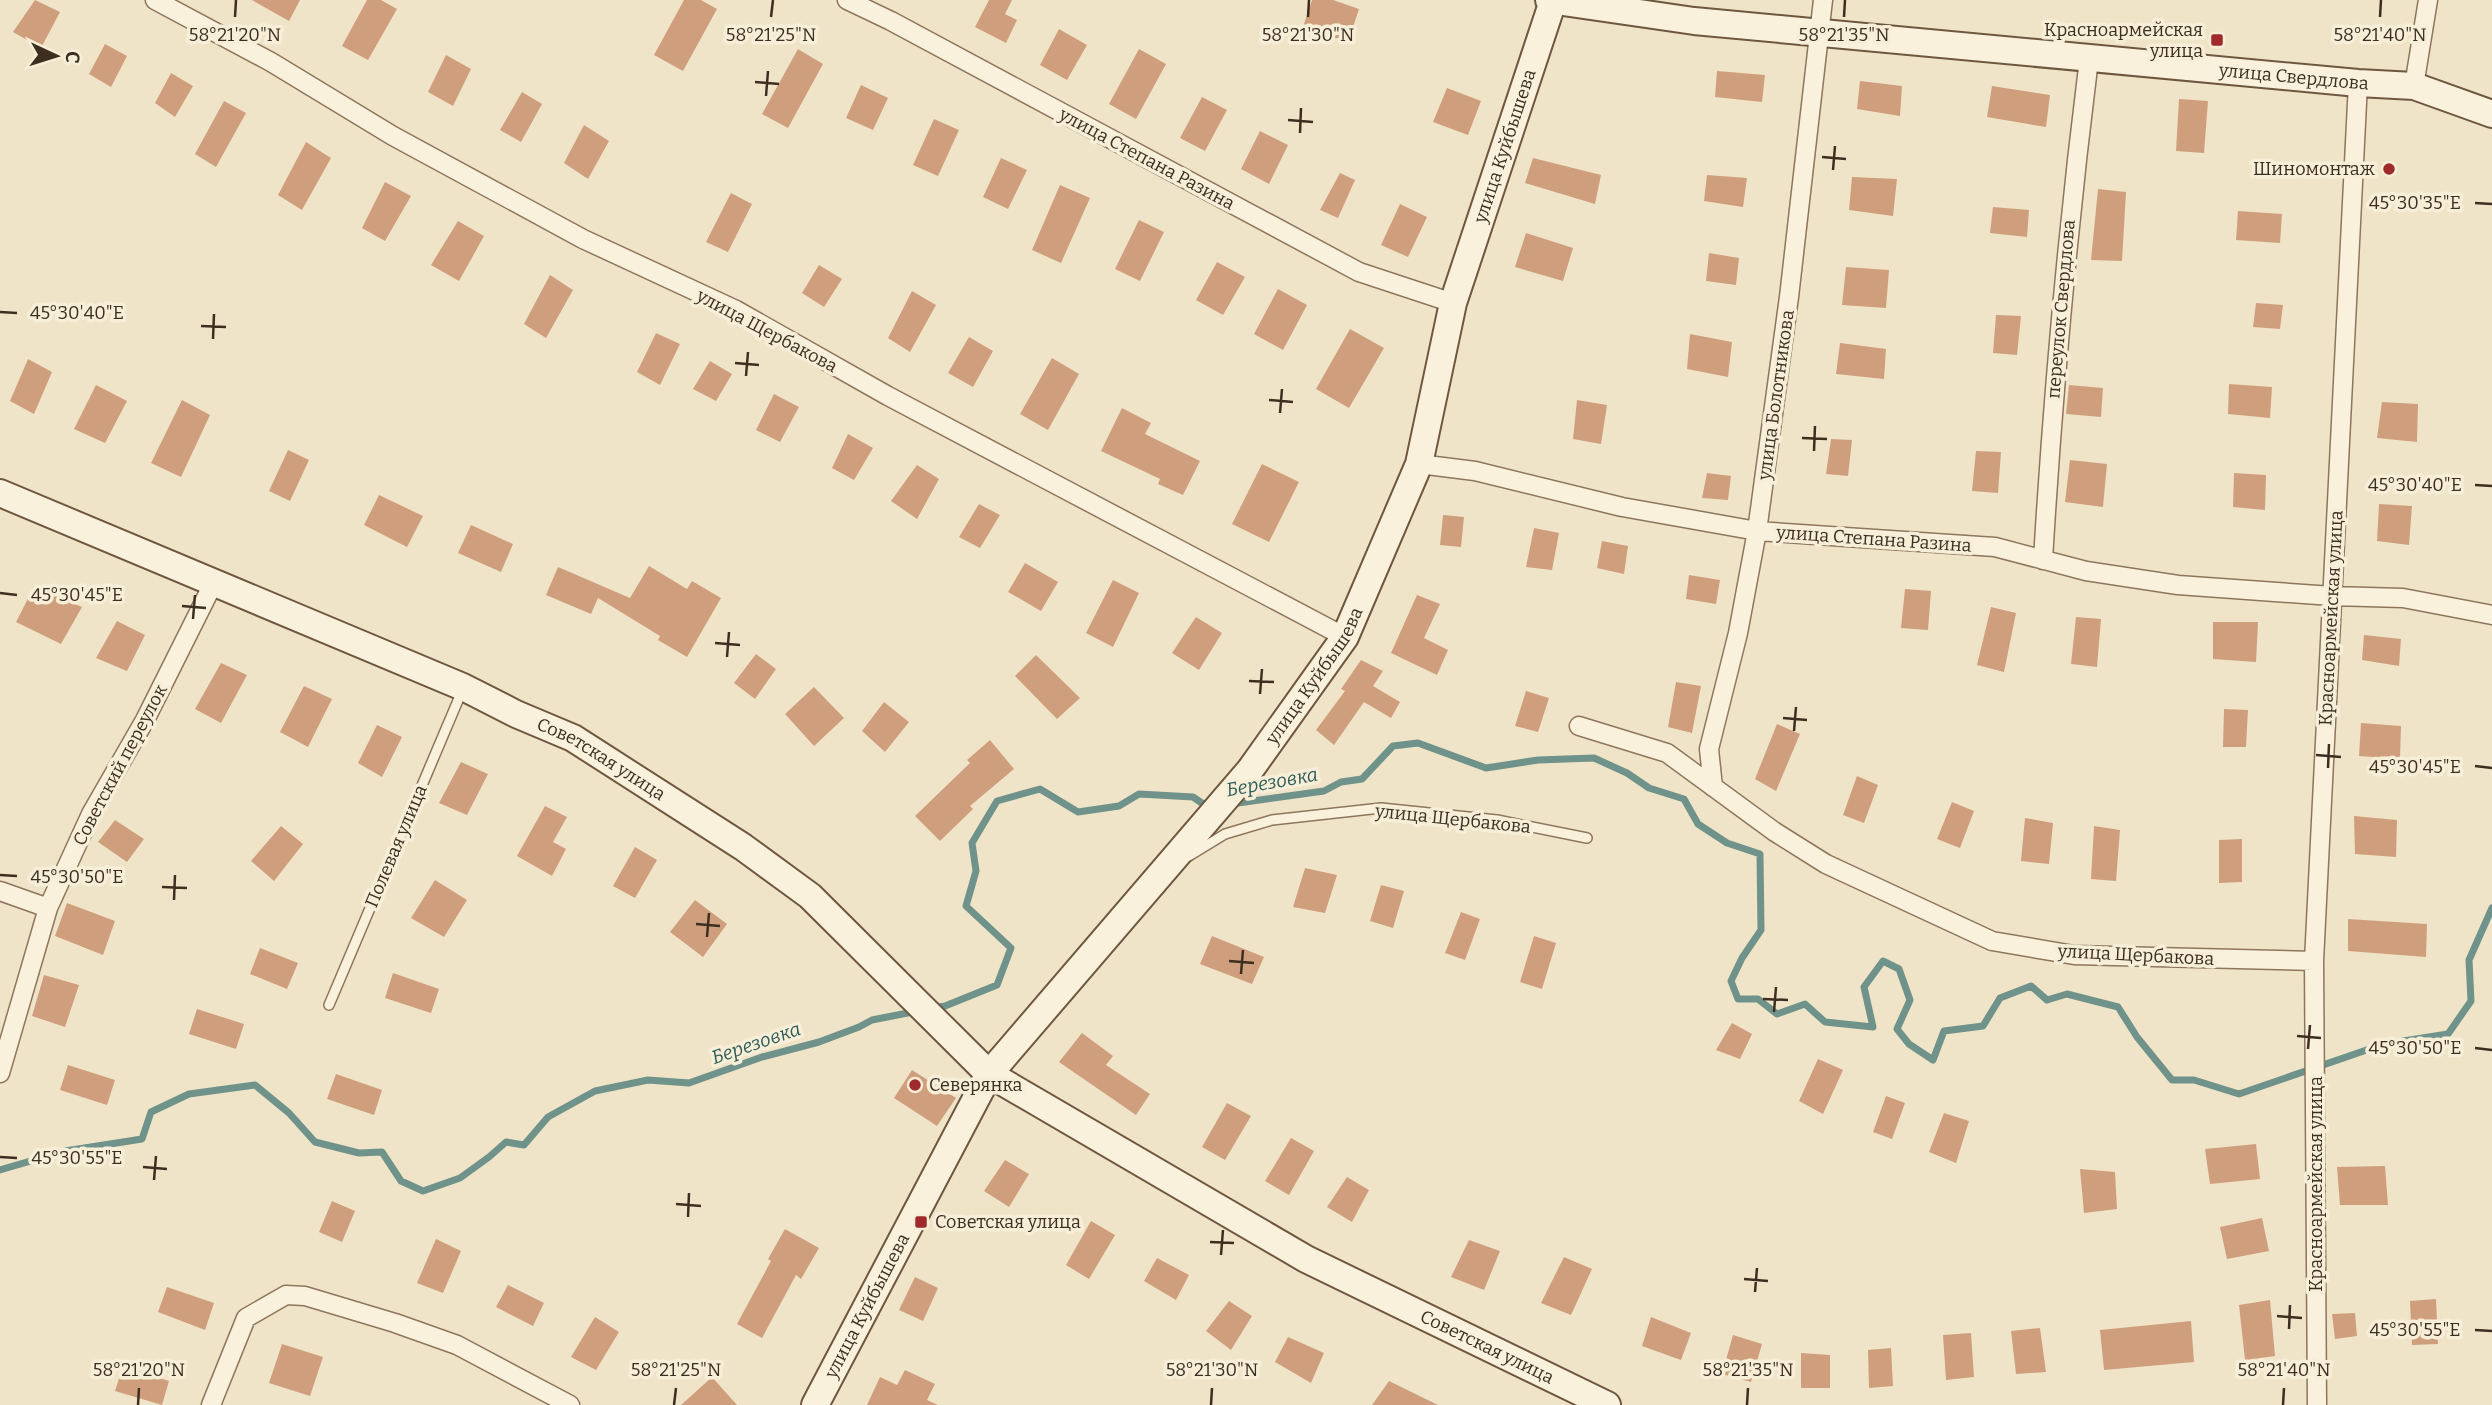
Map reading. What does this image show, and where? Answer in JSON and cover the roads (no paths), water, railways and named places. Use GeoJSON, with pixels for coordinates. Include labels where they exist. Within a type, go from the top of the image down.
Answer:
{"type":"FeatureCollection","features":[{"type":"Feature","properties":{"kind":"street","name":"улица Щербакова"},"geometry":{"type":"LineString","coordinates":[[155,0],[271,62],[393,136],[583,239],[736,310],[888,396],[1345,636]]}},
{"type":"Feature","properties":{"kind":"street","name":"улица Степана Разина"},"geometry":{"type":"LineString","coordinates":[[847,0],[1359,272],[1453,303]]}},
{"type":"Feature","properties":{"kind":"street","name":"улица Куйбышева"},"geometry":{"type":"LineString","coordinates":[[815,1405],[989,1074],[1250,770],[1345,636],[1419,464],[1453,303],[1552,0]]}},
{"type":"Feature","properties":{"kind":"street","name":"улица Свердлова"},"geometry":{"type":"LineString","coordinates":[[1552,0],[1694,20],[1820,33],[2414,86],[2492,114]]}},
{"type":"Feature","properties":{"kind":"street","name":"улица Болотникова"},"geometry":{"type":"LineString","coordinates":[[1713,787],[1709,749],[1738,633],[1757,531],[1789,297],[1823,0]]}},
{"type":"Feature","properties":{"kind":"street"},"geometry":{"type":"LineString","coordinates":[[2414,86],[2428,0]]}},
{"type":"Feature","properties":{"kind":"street","name":"переулок Свердлова"},"geometry":{"type":"LineString","coordinates":[[2043,560],[2059,327],[2089,59]]}},
{"type":"Feature","properties":{"kind":"street","name":"Красноармейская улица"},"geometry":{"type":"LineString","coordinates":[[2317,1405],[2314,961],[2358,83]]}},
{"type":"Feature","properties":{"kind":"street","name":"улица Степана Разина"},"geometry":{"type":"LineString","coordinates":[[1419,464],[1475,471],[1622,507],[1757,531],[1994,547],[2086,571],[2178,585],[2403,598],[2492,615]]}},
{"type":"Feature","properties":{"kind":"street","name":"Советская улица"},"geometry":{"type":"LineString","coordinates":[[0,493],[464,687],[516,714],[573,738],[743,847],[810,896],[989,1074],[1306,1259],[1606,1405]]}},
{"type":"Feature","properties":{"kind":"street","name":"Советский переулок"},"geometry":{"type":"LineString","coordinates":[[0,1073],[48,908],[91,814],[145,720],[214,582]]}},
{"type":"Feature","properties":{"kind":"street","name":"улица Щербакова"},"geometry":{"type":"LineString","coordinates":[[1579,726],[1667,753],[1775,832],[1826,864],[1993,941],[2074,955],[2314,961]]}},
{"type":"Feature","properties":{"kind":"street"},"geometry":{"type":"LineString","coordinates":[[0,891],[48,908]]}},
{"type":"Feature","properties":{"kind":"street"},"geometry":{"type":"LineString","coordinates":[[211,1405],[246,1318],[286,1295],[305,1296],[396,1323],[457,1345],[570,1405]]}},
{"type":"Feature","properties":{"kind":"lane","name":"Полевая улица"},"geometry":{"type":"LineString","coordinates":[[329,1005],[464,687]]}},
{"type":"Feature","properties":{"kind":"lane","name":"улица Щербакова"},"geometry":{"type":"LineString","coordinates":[[1164,872],[1225,834],[1272,820],[1381,808],[1497,820],[1587,838]]}},
{"type":"Feature","properties":{"kind":"waterway","name":"Березовка"},"geometry":{"type":"LineString","coordinates":[[1231,804],[1324,791],[1341,782],[1362,779],[1393,746],[1418,743],[1486,768],[1538,760],[1594,758],[1627,773],[1649,788],[1684,799],[1698,824],[1727,843],[1760,854],[1761,930],[1742,958],[1731,981],[1738,999],[1758,999],[1777,1014],[1805,1004],[1825,1022],[1873,1027],[1864,987],[1883,961],[1899,969],[1910,1000],[1897,1029],[1909,1044],[1933,1060],[1944,1031],[1983,1026],[2000,998],[2031,986],[2047,1000],[2067,994],[2118,1007],[2137,1037],[2172,1080],[2194,1080],[2239,1094],[2384,1044],[2448,1034],[2471,1001],[2469,960],[2492,908]]}},
{"type":"Feature","properties":{"kind":"waterway","name":"Березовка"},"geometry":{"type":"LineString","coordinates":[[933,1008],[945,1006],[997,985],[1011,948],[966,906],[976,871],[972,843],[997,801],[1040,789],[1078,812],[1119,806],[1139,794],[1193,797],[1209,808]]}},
{"type":"Feature","properties":{"kind":"waterway","name":"Березовка"},"geometry":{"type":"LineString","coordinates":[[0,1170],[65,1151],[142,1139],[151,1112],[189,1094],[255,1085],[289,1113],[315,1142],[359,1153],[382,1152],[401,1181],[423,1191],[460,1178],[506,1142],[524,1145],[548,1117],[595,1091],[648,1080],[689,1083],[762,1057],[819,1042],[872,1020],[918,1011]]}},
{"type":"Feature","properties":{"kind":"place","name":"Красноармейская улица"},"geometry":{"type":"Point","coordinates":[2217,40]}},
{"type":"Feature","properties":{"kind":"place","name":"Шиномонтаж"},"geometry":{"type":"Point","coordinates":[2389,169]}},
{"type":"Feature","properties":{"kind":"place","name":"Северянка"},"geometry":{"type":"Point","coordinates":[915,1085]}},
{"type":"Feature","properties":{"kind":"place","name":"Советская улица"},"geometry":{"type":"Point","coordinates":[921,1222]}}]}
